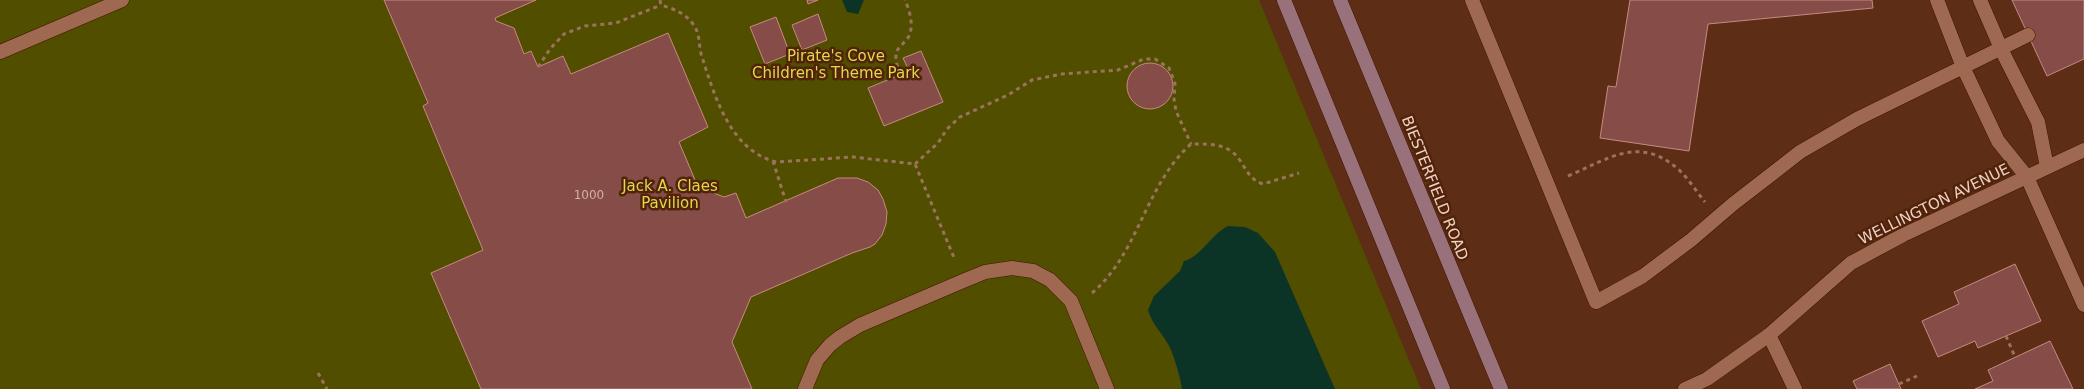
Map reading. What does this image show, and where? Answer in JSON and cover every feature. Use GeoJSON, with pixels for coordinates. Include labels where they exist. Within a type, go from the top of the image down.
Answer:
{"type":"FeatureCollection","features":[{"type":"Feature","properties":{"kind":"main road"},"geometry":{"type":"LineString","coordinates":[[1284,0],[1443,389]]}},
{"type":"Feature","properties":{"kind":"main road","name":"BIESTERFIELD ROAD"},"geometry":{"type":"LineString","coordinates":[[1340,0],[1501,389]]}},
{"type":"Feature","properties":{"kind":"street"},"geometry":{"type":"LineString","coordinates":[[0,52],[122,0]]}},
{"type":"Feature","properties":{"kind":"street"},"geometry":{"type":"LineString","coordinates":[[1472,0],[1596,302],[1643,276],[1800,152],[1857,119],[2028,35]]}},
{"type":"Feature","properties":{"kind":"street"},"geometry":{"type":"LineString","coordinates":[[1937,0],[1963,67],[1998,141],[2027,177],[2084,305]]}},
{"type":"Feature","properties":{"kind":"street"},"geometry":{"type":"LineString","coordinates":[[1980,0],[2001,48],[2038,122],[2047,167]]}},
{"type":"Feature","properties":{"kind":"street","name":"WELLINGTON AVENUE"},"geometry":{"type":"LineString","coordinates":[[1686,389],[1707,379],[1769,335],[1851,263],[1903,235],[2084,150]]}},
{"type":"Feature","properties":{"kind":"street"},"geometry":{"type":"LineString","coordinates":[[805,389],[817,360],[840,337],[860,326],[963,280],[985,272],[1012,268],[1033,271],[1050,280],[1071,301],[1107,389]]}},
{"type":"Feature","properties":{"kind":"street"},"geometry":{"type":"LineString","coordinates":[[1769,335],[1795,389]]}},
{"type":"Feature","properties":{"kind":"path"},"geometry":{"type":"LineString","coordinates":[[660,0],[661,5]]}},
{"type":"Feature","properties":{"kind":"path"},"geometry":{"type":"LineString","coordinates":[[901,74],[896,60],[898,48],[908,39],[911,31],[910,10],[905,0]]}},
{"type":"Feature","properties":{"kind":"path"},"geometry":{"type":"LineString","coordinates":[[538,67],[550,49],[564,34],[585,26],[616,23],[661,5],[676,10],[694,25],[699,33],[701,55],[720,105],[735,135],[752,152],[773,161],[853,157],[915,164],[938,143],[947,129],[960,117],[1008,95],[1032,80],[1062,74],[1118,70],[1144,59],[1155,59],[1164,63],[1173,75],[1176,111],[1191,144]]}},
{"type":"Feature","properties":{"kind":"path"},"geometry":{"type":"LineString","coordinates":[[1089,295],[1118,263],[1168,168],[1191,144],[1214,144],[1232,151],[1250,177],[1263,184],[1299,173]]}},
{"type":"Feature","properties":{"kind":"path"},"geometry":{"type":"LineString","coordinates":[[1547,185],[1609,157],[1628,151],[1648,153],[1663,158],[1679,170],[1718,217]]}},
{"type":"Feature","properties":{"kind":"path"},"geometry":{"type":"LineString","coordinates":[[773,161],[786,202]]}},
{"type":"Feature","properties":{"kind":"path"},"geometry":{"type":"LineString","coordinates":[[915,164],[963,280]]}},
{"type":"Feature","properties":{"kind":"path"},"geometry":{"type":"LineString","coordinates":[[2006,336],[2015,357]]}},
{"type":"Feature","properties":{"kind":"path"},"geometry":{"type":"LineString","coordinates":[[318,373],[327,389]]}},
{"type":"Feature","properties":{"kind":"path"},"geometry":{"type":"LineString","coordinates":[[1898,384],[1917,376]]}},
{"type":"Feature","properties":{"kind":"green space","name":"Jack A. Claes Pavilion"},"geometry":{"type":"Polygon","coordinates":[[[0,0],[1259,0],[1421,389],[0,389],[0,0]]]}},
{"type":"Feature","properties":{"kind":"shaded area"},"geometry":{"type":"Polygon","coordinates":[[[842,0],[864,0],[858,14],[847,12],[842,0]]]}},
{"type":"Feature","properties":{"kind":"shaded area"},"geometry":{"type":"Polygon","coordinates":[[[1228,226],[1245,227],[1258,233],[1275,252],[1335,389],[1182,389],[1170,348],[1154,324],[1148,310],[1154,296],[1180,271],[1184,261],[1196,255],[1216,234],[1228,226]]]}},
{"type":"Feature","properties":{"kind":"building","name":"Jack A. Claes Pavilion"},"geometry":{"type":"Polygon","coordinates":[[[384,0],[536,0],[495,18],[496,21],[514,28],[524,54],[531,51],[538,67],[563,56],[571,74],[668,33],[708,127],[679,142],[698,187],[724,197],[736,193],[746,218],[838,178],[857,178],[868,182],[878,190],[883,199],[887,212],[886,224],[882,235],[870,247],[751,297],[732,342],[752,389],[481,389],[431,273],[483,250],[423,106],[428,103],[384,0]]]}},
{"type":"Feature","properties":{"kind":"building"},"geometry":{"type":"Polygon","coordinates":[[[807,0],[818,0],[808,4],[807,0]]]}},
{"type":"Feature","properties":{"kind":"building"},"geometry":{"type":"Polygon","coordinates":[[[1630,0],[1872,0],[1873,8],[1708,24],[1689,151],[1600,138],[1608,86],[1616,87],[1630,0]]]}},
{"type":"Feature","properties":{"kind":"building"},"geometry":{"type":"Polygon","coordinates":[[[2012,0],[2084,0],[2084,59],[2047,76],[2012,0]]]}},
{"type":"Feature","properties":{"kind":"building"},"geometry":{"type":"Polygon","coordinates":[[[818,14],[827,40],[802,50],[792,25],[818,14]]]}},
{"type":"Feature","properties":{"kind":"building"},"geometry":{"type":"Polygon","coordinates":[[[776,17],[790,54],[765,64],[750,27],[776,17]]]}},
{"type":"Feature","properties":{"kind":"building"},"geometry":{"type":"Polygon","coordinates":[[[921,51],[943,102],[884,126],[868,88],[909,71],[903,58],[921,51]]]}},
{"type":"Feature","properties":{"kind":"building"},"geometry":{"type":"Polygon","coordinates":[[[1145,63],[1155,63],[1167,69],[1172,77],[1172,95],[1167,103],[1159,108],[1145,109],[1137,106],[1130,99],[1127,91],[1127,81],[1130,73],[1137,66],[1145,63]]]}},
{"type":"Feature","properties":{"kind":"building"},"geometry":{"type":"Polygon","coordinates":[[[2015,264],[2041,321],[1978,348],[1975,341],[1938,357],[1922,321],[1959,304],[1954,292],[2015,264]]]}},
{"type":"Feature","properties":{"kind":"building"},"geometry":{"type":"Polygon","coordinates":[[[2050,341],[2073,389],[1975,389],[1993,381],[1988,370],[2050,341]]]}},
{"type":"Feature","properties":{"kind":"building"},"geometry":{"type":"Polygon","coordinates":[[[1890,364],[1901,389],[1857,389],[1853,381],[1890,364]]]}},
{"type":"Feature","properties":{"kind":"park label","name":"Pirate's Cove Children's Theme Park"},"geometry":{"type":"Point","coordinates":[836,64]}}]}
